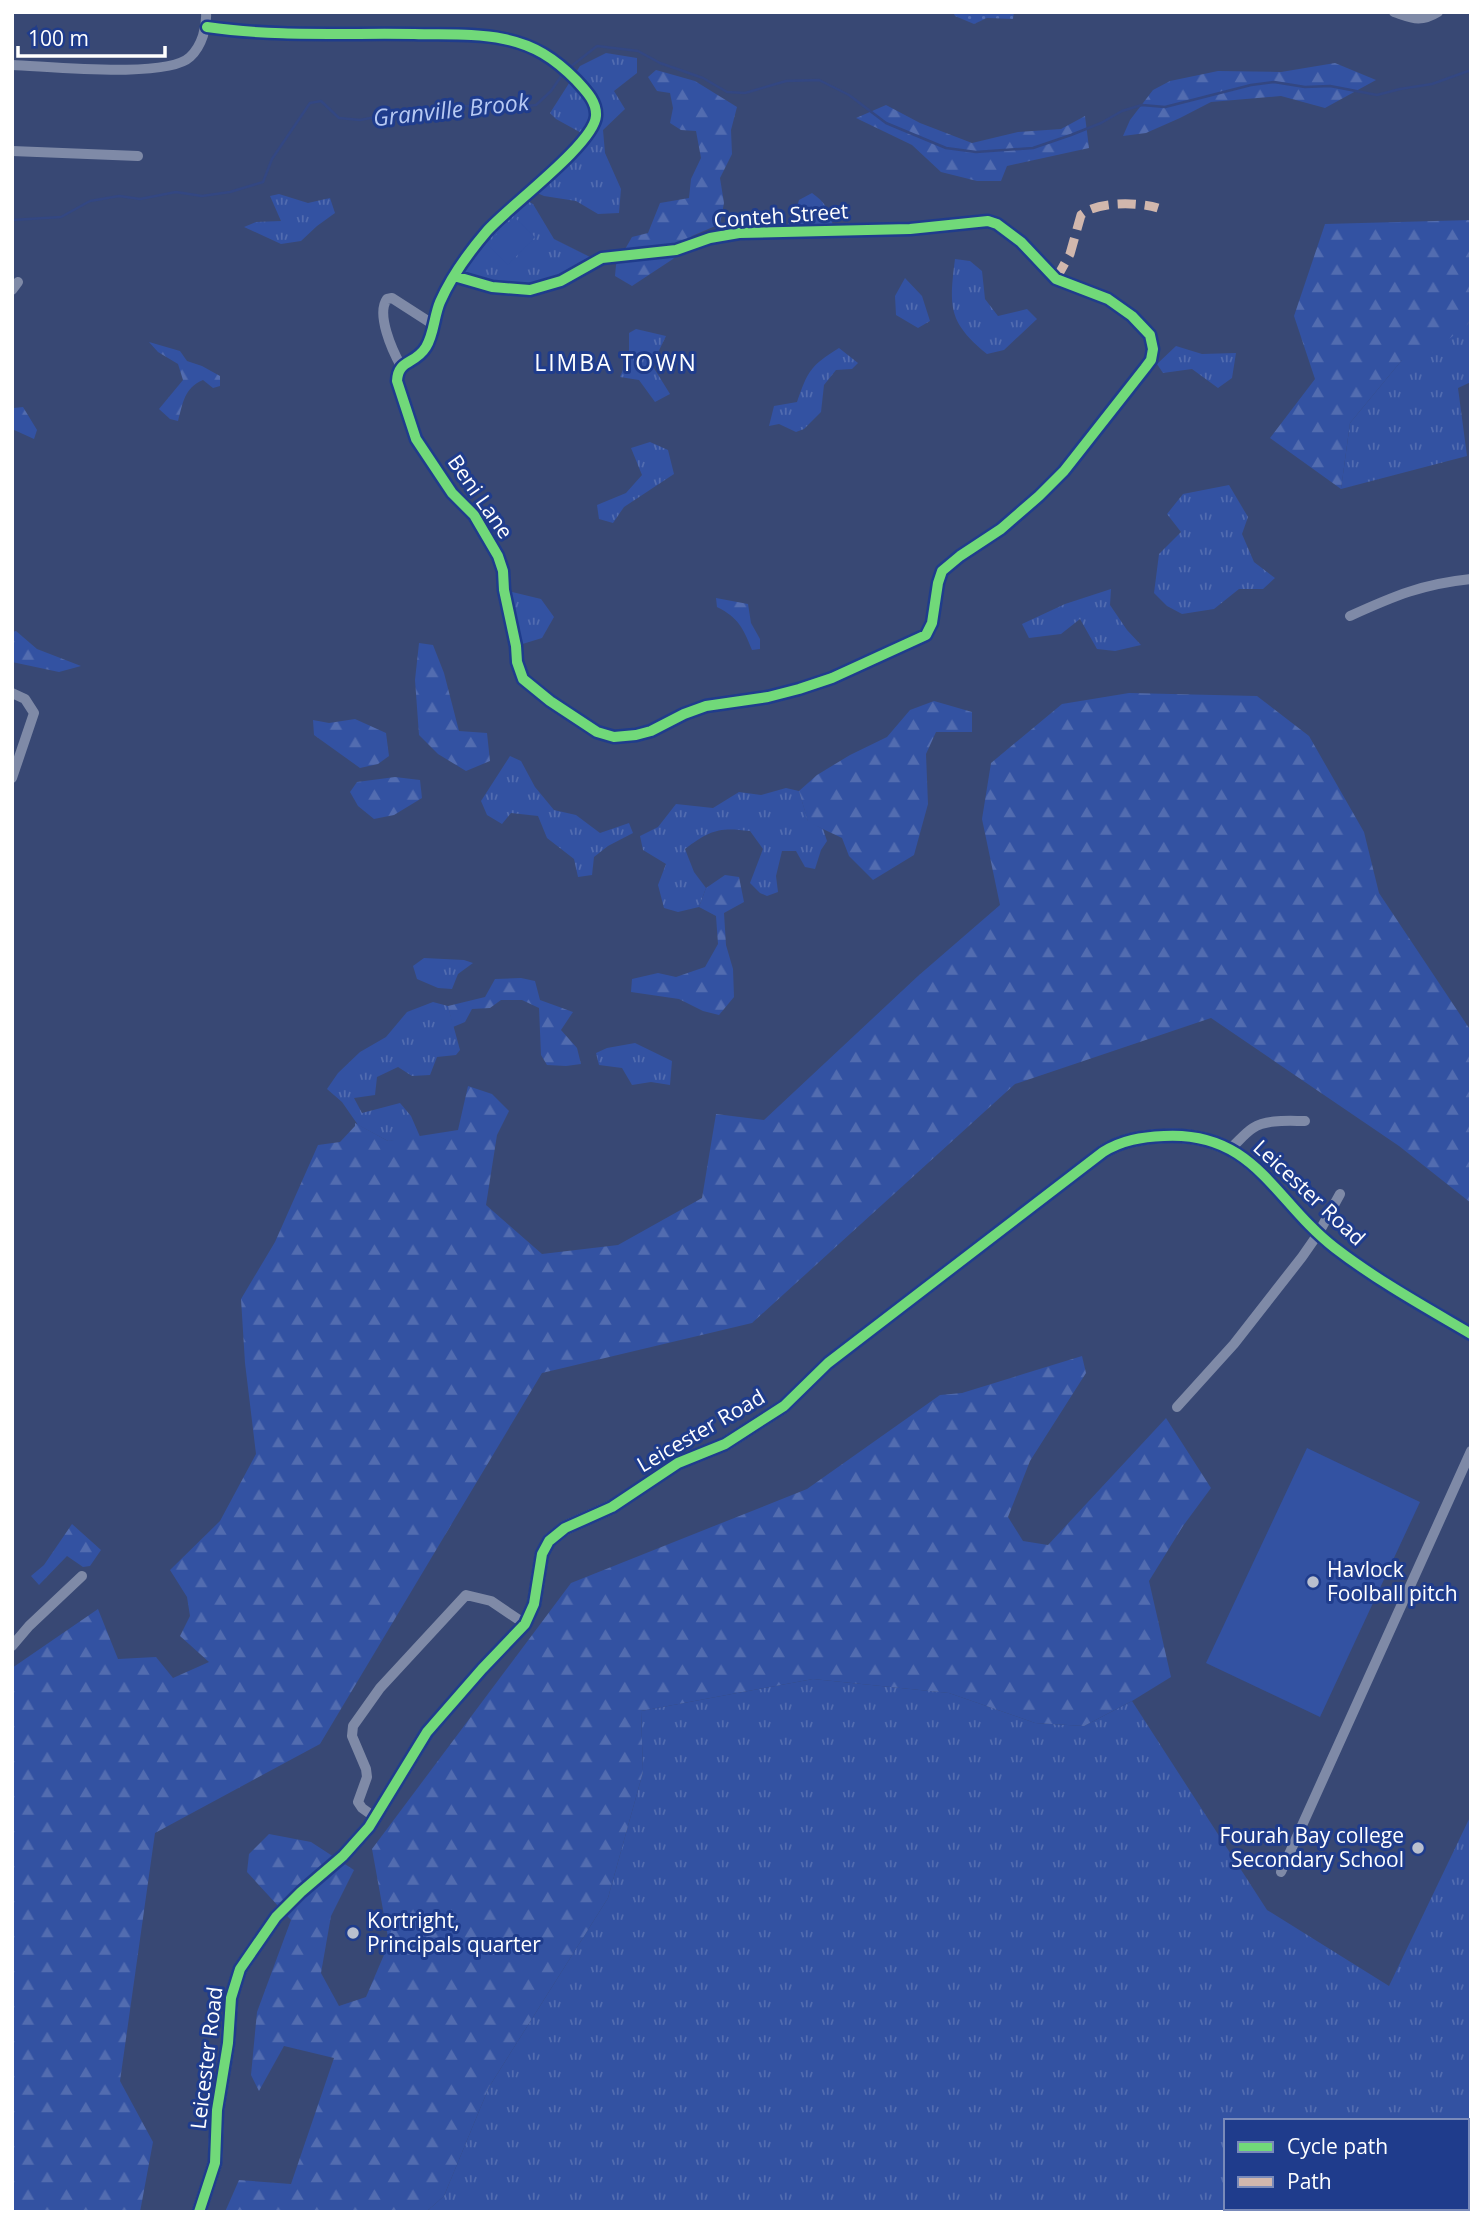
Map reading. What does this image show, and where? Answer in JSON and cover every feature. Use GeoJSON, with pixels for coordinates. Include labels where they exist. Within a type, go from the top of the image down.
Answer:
{"type":"FeatureCollection","features":[{"type":"Feature","properties":{"kind":"street"},"geometry":{"type":"LineString","coordinates":[[12,65],[145,70],[180,64],[191,57],[207,27],[206,12]]}},
{"type":"Feature","properties":{"kind":"street"},"geometry":{"type":"LineString","coordinates":[[1394,12],[1416,19],[1426,19],[1438,12]]}},
{"type":"Feature","properties":{"kind":"street"},"geometry":{"type":"LineString","coordinates":[[207,27],[275,34],[482,35],[529,45],[561,65],[589,94],[596,118],[591,129],[578,146],[488,230],[454,276],[439,303],[426,347],[416,359],[401,366]]}},
{"type":"Feature","properties":{"kind":"street"},"geometry":{"type":"LineString","coordinates":[[12,151],[138,156]]}},
{"type":"Feature","properties":{"kind":"street","name":"Conteh Street"},"geometry":{"type":"LineString","coordinates":[[454,276],[492,287],[530,290],[561,281],[602,258],[676,250],[710,238],[739,233],[910,229],[988,221],[998,223],[1021,242],[1056,279],[1108,299],[1132,316],[1150,335],[1153,349],[1151,360],[1064,471],[1040,496],[1001,529],[960,556],[943,571],[939,577],[930,629],[918,640]]}},
{"type":"Feature","properties":{"kind":"street","name":"Beni Lane"},"geometry":{"type":"LineString","coordinates":[[434,325],[391,298],[384,302],[382,310],[387,332],[401,366],[397,372],[397,380],[416,439],[452,493],[474,515],[500,562],[517,662],[523,679],[550,701],[597,732],[614,737],[636,735],[706,706],[768,697],[799,689],[832,678],[918,640]]}},
{"type":"Feature","properties":{"kind":"street"},"geometry":{"type":"LineString","coordinates":[[1350,616],[1399,594],[1422,587],[1471,579]]}},
{"type":"Feature","properties":{"kind":"street"},"geometry":{"type":"LineString","coordinates":[[12,693],[25,699],[34,713],[12,778]]}},
{"type":"Feature","properties":{"kind":"street"},"geometry":{"type":"LineString","coordinates":[[1231,1149],[1251,1129],[1258,1126],[1283,1121],[1305,1121]]}},
{"type":"Feature","properties":{"kind":"street","name":"Leicester Road"},"geometry":{"type":"LineString","coordinates":[[199,2212],[215,2163],[217,2110],[228,2043],[231,1998],[240,1969],[276,1917],[343,1856],[376,1818],[427,1732],[525,1624],[534,1604],[542,1554],[557,1533],[612,1507],[678,1463],[725,1444],[785,1406],[816,1372],[1103,1152],[1125,1141],[1170,1136],[1205,1139],[1231,1149],[1269,1181],[1318,1234],[1374,1275],[1471,1334]]}},
{"type":"Feature","properties":{"kind":"street"},"geometry":{"type":"LineString","coordinates":[[1177,1407],[1234,1344],[1318,1234],[1340,1194]]}},
{"type":"Feature","properties":{"kind":"street"},"geometry":{"type":"LineString","coordinates":[[1281,1872],[1471,1451]]}},
{"type":"Feature","properties":{"kind":"street"},"geometry":{"type":"LineString","coordinates":[[12,1646],[29,1626],[82,1576]]}},
{"type":"Feature","properties":{"kind":"street"},"geometry":{"type":"LineString","coordinates":[[376,1818],[362,1808],[359,1802],[367,1777],[352,1735],[353,1726],[380,1688],[466,1595],[491,1601],[525,1624]]}},
{"type":"Feature","properties":{"kind":"green space"},"geometry":{"type":"Polygon","coordinates":[[[953,12],[1014,12],[1013,19],[987,18],[974,24],[955,16],[953,12]]]}},
{"type":"Feature","properties":{"kind":"green space"},"geometry":{"type":"Polygon","coordinates":[[[606,53],[637,58],[637,73],[614,91],[625,109],[603,130],[605,153],[621,189],[619,213],[598,214],[576,201],[544,196],[530,190],[585,135],[550,113],[580,66],[606,53]]]}},
{"type":"Feature","properties":{"kind":"green space"},"geometry":{"type":"Polygon","coordinates":[[[1335,63],[1376,80],[1325,108],[1281,96],[1211,102],[1146,133],[1123,136],[1130,120],[1153,90],[1170,81],[1218,71],[1281,72],[1335,63]]]}},
{"type":"Feature","properties":{"kind":"green space"},"geometry":{"type":"Polygon","coordinates":[[[656,70],[695,81],[737,107],[731,130],[732,154],[720,178],[724,203],[720,224],[692,236],[673,259],[632,286],[615,276],[616,265],[632,237],[648,233],[660,203],[689,198],[691,179],[701,158],[696,131],[681,130],[670,123],[673,108],[670,93],[657,91],[648,77],[656,70]]]}},
{"type":"Feature","properties":{"kind":"green space"},"geometry":{"type":"Polygon","coordinates":[[[886,105],[920,123],[972,143],[1018,132],[1061,129],[1085,116],[1089,148],[1007,166],[1001,181],[977,181],[941,172],[912,145],[856,118],[886,105]]]}},
{"type":"Feature","properties":{"kind":"green space"},"geometry":{"type":"Polygon","coordinates":[[[812,193],[826,207],[833,226],[782,231],[794,217],[799,200],[812,193]]]}},
{"type":"Feature","properties":{"kind":"green space"},"geometry":{"type":"Polygon","coordinates":[[[279,194],[308,203],[330,198],[335,213],[301,241],[281,244],[244,227],[256,222],[281,221],[270,196],[279,194]]]}},
{"type":"Feature","properties":{"kind":"green space"},"geometry":{"type":"Polygon","coordinates":[[[522,198],[533,204],[554,239],[590,257],[592,264],[530,290],[454,276],[522,198]]]}},
{"type":"Feature","properties":{"kind":"green space"},"geometry":{"type":"Polygon","coordinates":[[[514,217],[535,237],[508,265],[487,244],[514,217]]]}},
{"type":"Feature","properties":{"kind":"green space"},"geometry":{"type":"Polygon","coordinates":[[[1471,220],[1471,316],[1468,324],[1420,362],[1402,360],[1350,423],[1341,489],[1270,438],[1315,379],[1294,316],[1325,224],[1471,220]]]}},
{"type":"Feature","properties":{"kind":"green space"},"geometry":{"type":"Polygon","coordinates":[[[955,259],[970,261],[982,271],[985,299],[998,316],[1027,309],[1037,319],[1004,350],[987,354],[958,323],[952,302],[955,259]]]}},
{"type":"Feature","properties":{"kind":"green space"},"geometry":{"type":"Polygon","coordinates":[[[905,278],[922,296],[930,321],[918,328],[896,315],[895,296],[905,278]]]}},
{"type":"Feature","properties":{"kind":"green space"},"geometry":{"type":"Polygon","coordinates":[[[1471,316],[1471,382],[1458,388],[1467,456],[1341,489],[1350,423],[1402,360],[1468,324],[1471,316]]]}},
{"type":"Feature","properties":{"kind":"green space"},"geometry":{"type":"Polygon","coordinates":[[[636,329],[666,336],[652,365],[670,394],[655,402],[639,380],[620,377],[629,355],[629,333],[636,329]]]}},
{"type":"Feature","properties":{"kind":"green space"},"geometry":{"type":"Polygon","coordinates":[[[149,342],[180,351],[187,361],[220,376],[220,386],[213,388],[203,380],[192,387],[185,397],[178,421],[170,419],[159,409],[183,380],[178,364],[158,352],[149,342]]]}},
{"type":"Feature","properties":{"kind":"green space"},"geometry":{"type":"Polygon","coordinates":[[[1176,346],[1202,354],[1236,353],[1232,378],[1218,388],[1192,369],[1163,373],[1157,364],[1176,346]]]}},
{"type":"Feature","properties":{"kind":"green space"},"geometry":{"type":"Polygon","coordinates":[[[839,348],[858,363],[852,369],[836,370],[824,385],[821,412],[804,429],[796,432],[779,424],[769,426],[774,406],[797,402],[811,370],[839,348]]]}},
{"type":"Feature","properties":{"kind":"green space"},"geometry":{"type":"Polygon","coordinates":[[[23,407],[37,430],[34,439],[12,429],[12,410],[23,407]]]}},
{"type":"Feature","properties":{"kind":"green space"},"geometry":{"type":"Polygon","coordinates":[[[650,442],[668,450],[674,474],[624,507],[613,523],[599,519],[597,505],[626,493],[642,475],[631,448],[650,442]]]}},
{"type":"Feature","properties":{"kind":"green space"},"geometry":{"type":"Polygon","coordinates":[[[1229,485],[1248,517],[1242,534],[1254,562],[1275,578],[1263,589],[1239,589],[1214,609],[1182,614],[1167,606],[1154,593],[1159,554],[1181,532],[1167,514],[1183,494],[1229,485]]]}},
{"type":"Feature","properties":{"kind":"green space"},"geometry":{"type":"Polygon","coordinates":[[[1111,589],[1110,605],[1141,645],[1115,651],[1097,649],[1080,619],[1061,634],[1029,638],[1022,624],[1065,604],[1111,589]]]}},
{"type":"Feature","properties":{"kind":"green space"},"geometry":{"type":"Polygon","coordinates":[[[504,590],[541,599],[554,617],[542,638],[516,646],[504,590]]]}},
{"type":"Feature","properties":{"kind":"green space"},"geometry":{"type":"Polygon","coordinates":[[[716,598],[748,604],[751,623],[760,639],[760,649],[752,650],[739,624],[717,607],[716,598]]]}},
{"type":"Feature","properties":{"kind":"green space"},"geometry":{"type":"Polygon","coordinates":[[[16,631],[37,649],[81,666],[59,672],[12,662],[12,632],[16,631]]]}},
{"type":"Feature","properties":{"kind":"green space"},"geometry":{"type":"Polygon","coordinates":[[[419,643],[433,645],[444,673],[459,731],[487,733],[490,761],[466,771],[438,754],[419,735],[415,680],[419,643]]]}},
{"type":"Feature","properties":{"kind":"green space"},"geometry":{"type":"Polygon","coordinates":[[[1129,693],[1257,696],[1309,736],[1364,832],[1379,893],[1471,1031],[1471,1203],[1399,1146],[1211,1018],[1015,1084],[752,1323],[542,1373],[320,1744],[155,1833],[120,2081],[153,2142],[140,2212],[12,2212],[12,1668],[98,1609],[118,1659],[156,1657],[173,1678],[209,1662],[180,1636],[190,1616],[187,1597],[170,1570],[220,1521],[256,1454],[245,1363],[241,1299],[275,1242],[318,1145],[340,1142],[355,1123],[388,1141],[458,1130],[468,1086],[492,1094],[509,1111],[497,1135],[486,1205],[542,1254],[618,1245],[702,1198],[716,1114],[764,1120],[918,976],[1000,905],[982,819],[991,763],[1062,704],[1129,693]]]}},
{"type":"Feature","properties":{"kind":"green space"},"geometry":{"type":"Polygon","coordinates":[[[934,701],[972,712],[972,732],[936,732],[926,754],[928,804],[914,855],[873,880],[849,856],[842,838],[808,822],[799,791],[817,775],[887,737],[910,710],[934,701]]]}},
{"type":"Feature","properties":{"kind":"green space"},"geometry":{"type":"Polygon","coordinates":[[[355,719],[386,733],[389,756],[378,764],[360,768],[314,735],[313,720],[329,723],[355,719]]]}},
{"type":"Feature","properties":{"kind":"green space"},"geometry":{"type":"Polygon","coordinates":[[[510,756],[521,761],[535,787],[554,810],[576,815],[600,833],[629,823],[633,833],[594,857],[592,875],[578,877],[574,859],[547,838],[538,816],[511,813],[502,824],[487,815],[481,801],[510,756]]]}},
{"type":"Feature","properties":{"kind":"green space"},"geometry":{"type":"Polygon","coordinates":[[[395,777],[420,780],[422,798],[394,815],[374,819],[358,806],[350,792],[357,782],[395,777]]]}},
{"type":"Feature","properties":{"kind":"green space"},"geometry":{"type":"Polygon","coordinates":[[[786,788],[799,791],[808,821],[823,829],[827,841],[815,869],[805,867],[796,851],[782,851],[776,876],[778,892],[767,896],[750,883],[763,849],[750,831],[715,831],[685,849],[694,872],[706,888],[699,907],[678,912],[664,908],[658,885],[666,864],[643,850],[640,836],[658,827],[676,804],[713,808],[739,792],[761,795],[786,788]]]}},
{"type":"Feature","properties":{"kind":"green space"},"geometry":{"type":"Polygon","coordinates":[[[725,875],[739,877],[744,902],[724,913],[726,945],[733,969],[734,997],[719,1015],[703,1011],[679,999],[631,992],[632,979],[658,973],[676,977],[705,967],[718,944],[716,916],[699,907],[706,888],[725,875]]]}},
{"type":"Feature","properties":{"kind":"green space"},"geometry":{"type":"Polygon","coordinates":[[[424,958],[473,963],[458,974],[452,989],[438,988],[417,979],[413,966],[424,958]]]}},
{"type":"Feature","properties":{"kind":"green space"},"geometry":{"type":"Polygon","coordinates":[[[521,978],[535,981],[540,1000],[573,1012],[561,1030],[577,1048],[581,1064],[547,1065],[541,1055],[539,1008],[522,1000],[501,1000],[490,1008],[472,1009],[465,1022],[453,1027],[448,1006],[485,997],[495,979],[521,978]]]}},
{"type":"Feature","properties":{"kind":"green space"},"geometry":{"type":"Polygon","coordinates":[[[433,1002],[448,1006],[460,1050],[456,1055],[437,1057],[430,1075],[412,1076],[398,1067],[377,1077],[375,1095],[354,1098],[362,1113],[400,1103],[411,1116],[421,1139],[388,1141],[358,1125],[342,1102],[327,1089],[338,1073],[360,1052],[386,1037],[407,1012],[433,1002]]]}},
{"type":"Feature","properties":{"kind":"green space"},"geometry":{"type":"Polygon","coordinates":[[[635,1043],[672,1061],[670,1085],[651,1082],[632,1085],[622,1068],[599,1065],[596,1053],[607,1048],[635,1043]]]}},
{"type":"Feature","properties":{"kind":"green space"},"geometry":{"type":"Polygon","coordinates":[[[1082,1356],[1086,1373],[1030,1461],[1008,1517],[1023,1541],[1048,1545],[1166,1418],[1211,1488],[1183,1526],[1149,1581],[1171,1677],[1084,1726],[1035,1723],[949,1693],[813,1679],[641,1711],[643,1772],[608,1898],[489,2087],[444,2196],[426,2212],[225,2212],[239,2180],[291,2184],[334,2058],[284,2046],[259,2091],[251,2075],[257,2012],[291,1920],[247,1872],[249,1854],[269,1834],[311,1842],[354,1870],[331,1916],[321,1973],[339,2006],[366,1997],[389,1943],[372,1849],[571,1583],[807,1489],[940,1395],[962,1393],[1082,1356]]]}},
{"type":"Feature","properties":{"kind":"green space","name":"Havlock Foolball pitch"},"geometry":{"type":"Polygon","coordinates":[[[1307,1448],[1420,1502],[1320,1717],[1206,1663],[1307,1448]]]}},
{"type":"Feature","properties":{"kind":"green space"},"geometry":{"type":"Polygon","coordinates":[[[72,1524],[101,1550],[90,1566],[83,1567],[67,1556],[39,1585],[31,1576],[44,1565],[72,1524]]]}},
{"type":"Feature","properties":{"kind":"green space"},"geometry":{"type":"Polygon","coordinates":[[[813,1679],[949,1693],[1035,1723],[1084,1726],[1132,1701],[1267,1910],[1389,1986],[1471,1815],[1471,2212],[426,2212],[444,2196],[489,2087],[608,1898],[643,1772],[641,1711],[813,1679]]]}},
{"type":"Feature","properties":{"kind":"waterway","name":"Granville Brook"},"geometry":{"type":"LineString","coordinates":[[569,68],[597,46],[638,51],[660,63],[703,78],[727,92],[745,93],[786,81],[819,80],[849,95],[886,123],[946,148],[976,152],[1033,148],[1142,105],[1165,107],[1251,85],[1274,82],[1305,87],[1330,86],[1377,95],[1432,84],[1471,70]]}},
{"type":"Feature","properties":{"kind":"waterway","name":"Granville Brook"},"geometry":{"type":"LineString","coordinates":[[12,220],[61,217],[90,201],[119,196],[140,199],[176,192],[202,196],[230,192],[263,182],[272,159],[310,103],[321,101],[339,118],[360,120],[407,111],[469,106],[536,105],[551,91],[564,72]]}},
{"type":"Feature","properties":{"kind":"marked path"},"geometry":{"type":"LineString","coordinates":[[1056,279],[1070,254],[1081,215],[1088,210],[1118,204],[1158,208]]}},
{"type":"Feature","properties":{"kind":"cycle path"},"geometry":{"type":"LineString","coordinates":[[207,27],[284,33],[459,35],[504,39],[534,49],[560,65],[587,92],[592,101],[596,111],[592,128],[566,158],[498,220],[474,247],[455,274],[444,293],[426,347],[400,369],[397,381],[416,439],[452,493],[474,515],[498,556],[503,571],[517,662],[523,679],[550,701],[597,732],[614,737],[636,735],[706,706],[768,697],[799,689],[832,678],[926,635],[932,623],[942,571],[1001,529],[1064,471],[1151,360],[1153,349],[1150,335],[1132,316],[1108,299],[1056,279],[1021,242],[997,224],[988,221],[910,229],[739,233],[710,238],[676,250],[602,258],[561,281],[530,290],[492,287],[454,276]]}},
{"type":"Feature","properties":{"kind":"cycle path"},"geometry":{"type":"LineString","coordinates":[[199,2212],[215,2163],[217,2110],[228,2043],[231,1998],[240,1969],[276,1917],[343,1856],[369,1827],[427,1732],[525,1624],[534,1604],[542,1554],[549,1541],[565,1528],[612,1507],[678,1463],[725,1444],[784,1406],[828,1363],[1103,1152],[1125,1142],[1156,1136],[1195,1137],[1221,1145],[1261,1172],[1335,1248],[1385,1283],[1471,1334]]}},
{"type":"Feature","properties":{"kind":"place","name":"Havlock Foolball pitch"},"geometry":{"type":"Point","coordinates":[1313,1582]}},
{"type":"Feature","properties":{"kind":"place","name":"Fourah Bay college Secondary School"},"geometry":{"type":"Point","coordinates":[1418,1848]}},
{"type":"Feature","properties":{"kind":"place","name":"Kortright, Principals quarter"},"geometry":{"type":"Point","coordinates":[353,1933]}},
{"type":"Feature","properties":{"kind":"district","name":"LIMBA TOWN"},"geometry":{"type":"Point","coordinates":[616,363]}}]}
